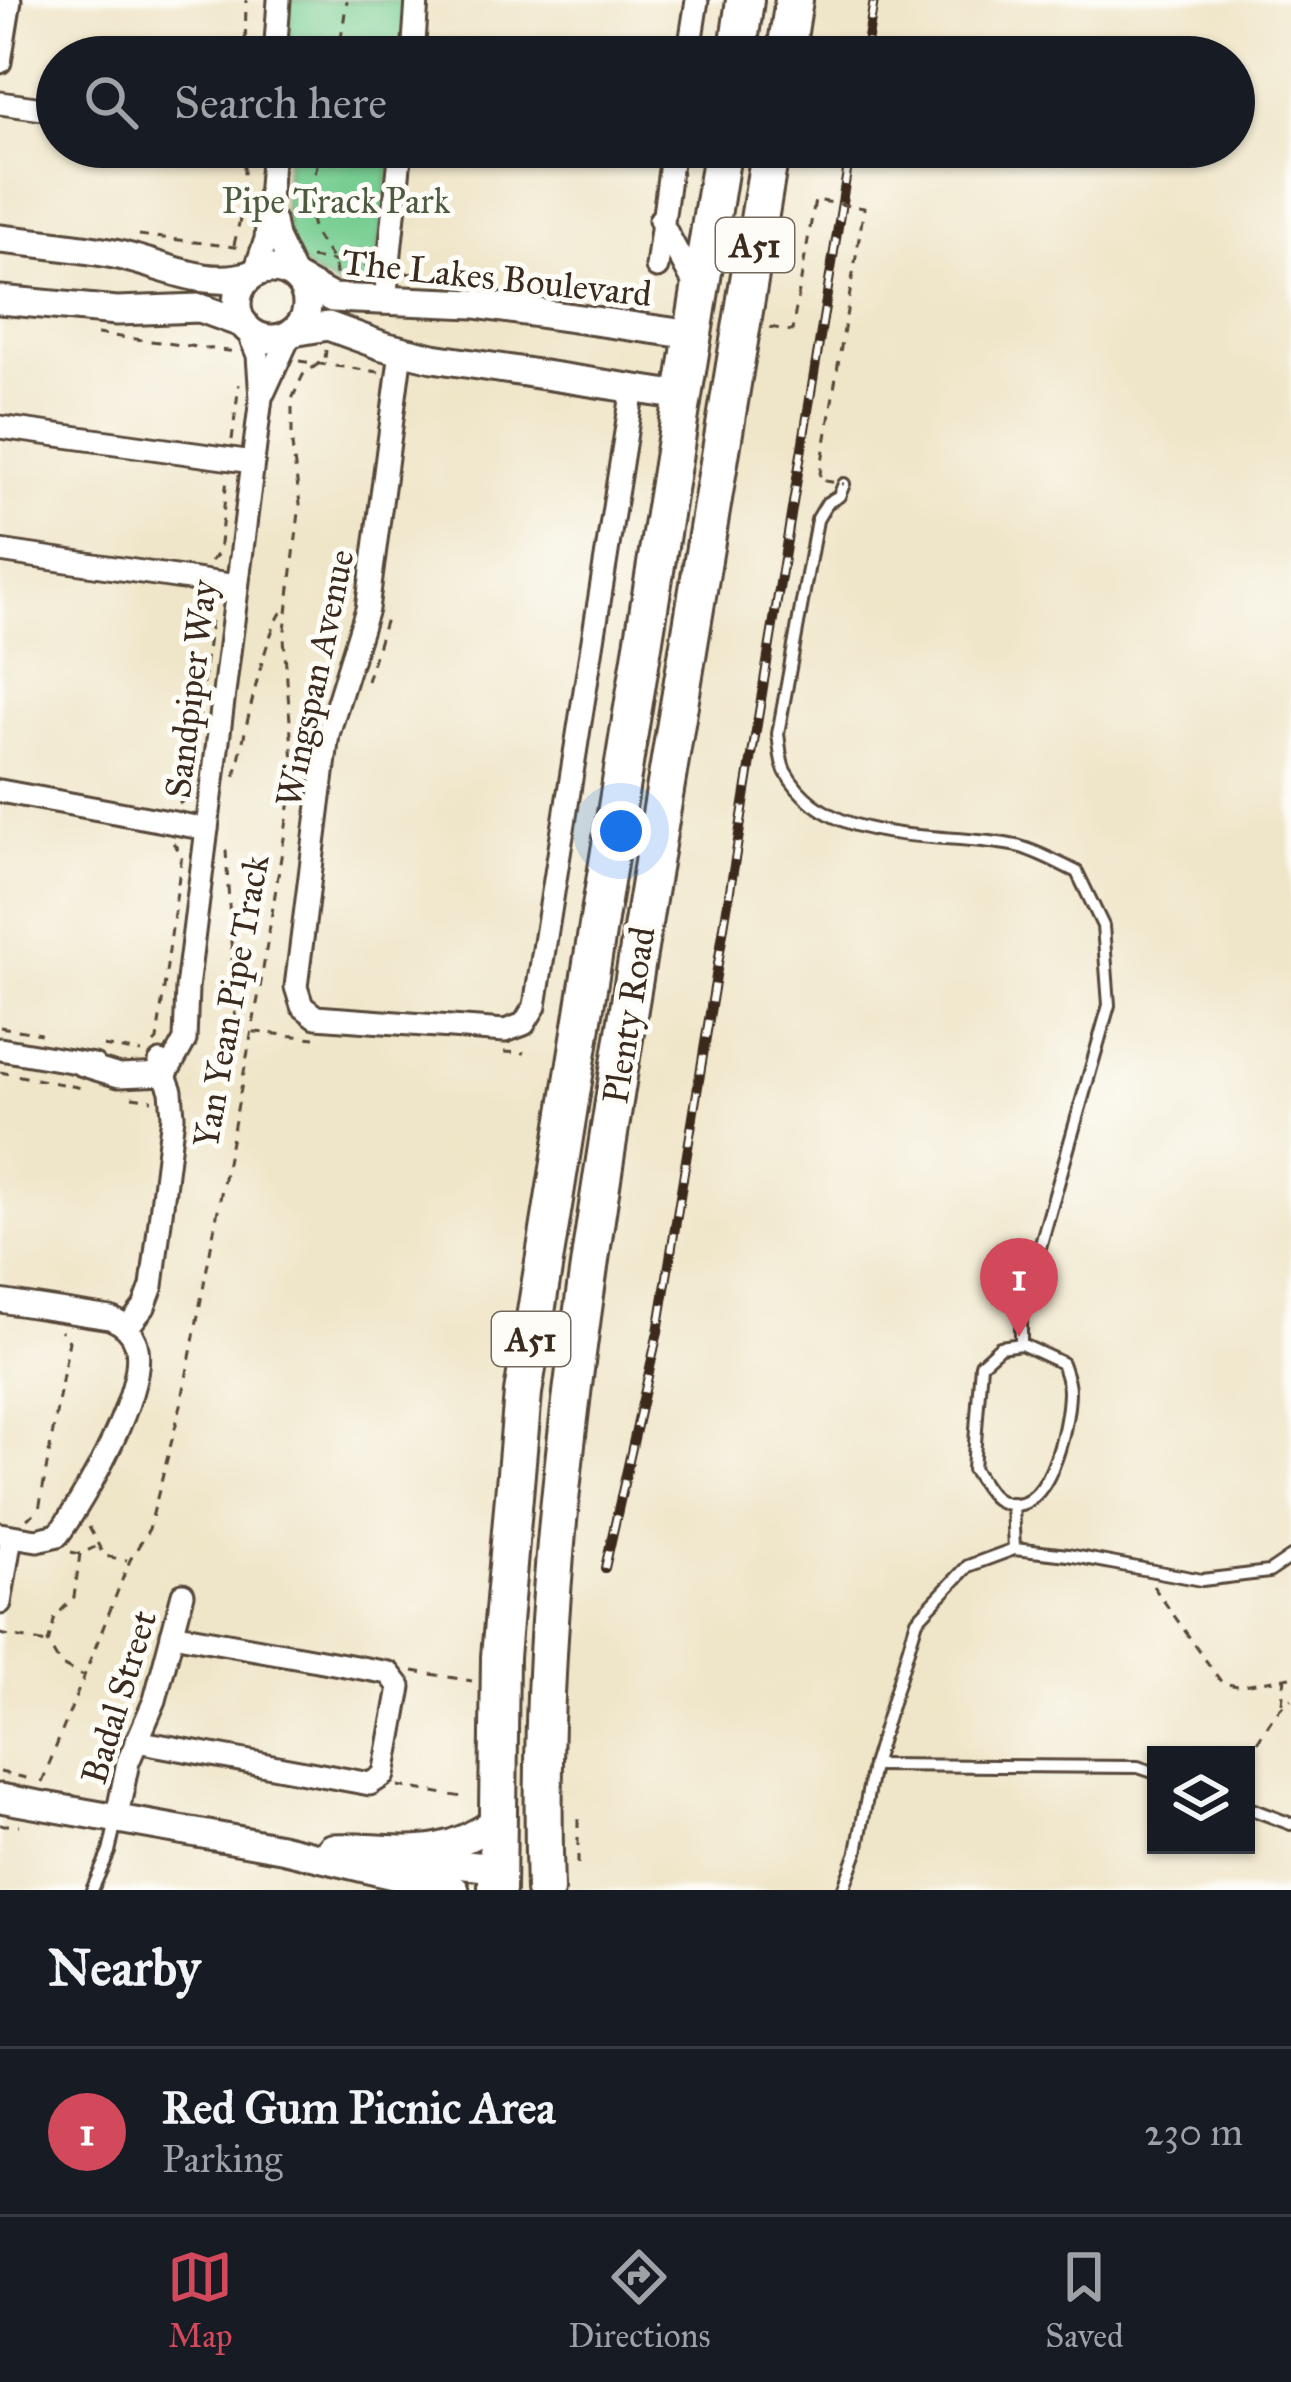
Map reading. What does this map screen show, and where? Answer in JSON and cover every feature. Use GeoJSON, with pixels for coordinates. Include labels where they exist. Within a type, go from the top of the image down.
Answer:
{"type":"FeatureCollection","features":[{"type":"Feature","properties":{"kind":"highway"},"geometry":{"type":"LineString","coordinates":[[740,36],[745,0]]}},
{"type":"Feature","properties":{"kind":"highway"},"geometry":{"type":"LineString","coordinates":[[788,36],[794,0]]}},
{"type":"Feature","properties":{"kind":"highway","name":"Plenty Road"},"geometry":{"type":"LineString","coordinates":[[497,1879],[482,1809],[523,1393],[719,168]]}},
{"type":"Feature","properties":{"kind":"highway","name":"Plenty Road"},"geometry":{"type":"LineString","coordinates":[[543,1890],[547,1666],[566,1430],[728,403],[754,336],[769,168]]}},
{"type":"Feature","properties":{"kind":"highway"},"geometry":{"type":"LineString","coordinates":[[693,335],[754,336]]}},
{"type":"Feature","properties":{"kind":"highway"},"geometry":{"type":"LineString","coordinates":[[682,396],[728,403]]}},
{"type":"Feature","properties":{"kind":"highway"},"geometry":{"type":"LineString","coordinates":[[497,1879],[523,1876],[543,1890]]}},
{"type":"Feature","properties":{"kind":"street"},"geometry":{"type":"LineString","coordinates":[[0,62],[10,0]]}},
{"type":"Feature","properties":{"kind":"street"},"geometry":{"type":"LineString","coordinates":[[269,0],[275,31]]}},
{"type":"Feature","properties":{"kind":"street"},"geometry":{"type":"LineString","coordinates":[[275,36],[279,0]]}},
{"type":"Feature","properties":{"kind":"street"},"geometry":{"type":"LineString","coordinates":[[414,36],[418,0]]}},
{"type":"Feature","properties":{"kind":"street"},"geometry":{"type":"LineString","coordinates":[[692,36],[698,0]]}},
{"type":"Feature","properties":{"kind":"street"},"geometry":{"type":"LineString","coordinates":[[0,103],[36,108]]}},
{"type":"Feature","properties":{"kind":"street"},"geometry":{"type":"LineString","coordinates":[[254,344],[237,303],[239,292],[264,263],[273,168]]}},
{"type":"Feature","properties":{"kind":"street"},"geometry":{"type":"LineString","coordinates":[[398,168],[385,301],[402,335],[399,363]]}},
{"type":"Feature","properties":{"kind":"street"},"geometry":{"type":"LineString","coordinates":[[657,267],[669,168]]}},
{"type":"Feature","properties":{"kind":"street"},"geometry":{"type":"LineString","coordinates":[[660,220],[698,292]]}},
{"type":"Feature","properties":{"kind":"street"},"geometry":{"type":"LineString","coordinates":[[0,239],[107,252],[210,281],[236,281],[264,263]]}},
{"type":"Feature","properties":{"kind":"street"},"geometry":{"type":"LineString","coordinates":[[254,344],[292,332],[306,312],[304,289],[297,279],[264,263]]}},
{"type":"Feature","properties":{"kind":"street","name":"The Lakes Boulevard"},"geometry":{"type":"LineString","coordinates":[[297,279],[330,312],[399,363],[682,396]]}},
{"type":"Feature","properties":{"kind":"street"},"geometry":{"type":"LineString","coordinates":[[0,300],[117,311],[200,308],[254,344]]}},
{"type":"Feature","properties":{"kind":"street","name":"The Lakes Boulevard"},"geometry":{"type":"LineString","coordinates":[[292,332],[330,312],[385,301],[476,304],[693,335]]}},
{"type":"Feature","properties":{"kind":"street"},"geometry":{"type":"LineString","coordinates":[[254,344],[292,332]]}},
{"type":"Feature","properties":{"kind":"street","name":"Sandpiper Way"},"geometry":{"type":"LineString","coordinates":[[162,1068],[185,1040],[187,988],[216,835],[242,460],[262,398],[254,344]]}},
{"type":"Feature","properties":{"kind":"street","name":"Wingspan Avenue"},"geometry":{"type":"LineString","coordinates":[[399,363],[368,609],[328,734],[296,986],[302,1006],[316,1017],[505,1031],[524,1024],[535,1006],[633,388]]}},
{"type":"Feature","properties":{"kind":"street"},"geometry":{"type":"LineString","coordinates":[[0,428],[242,460]]}},
{"type":"Feature","properties":{"kind":"street"},"geometry":{"type":"LineString","coordinates":[[0,551],[236,586]]}},
{"type":"Feature","properties":{"kind":"street"},"geometry":{"type":"LineString","coordinates":[[0,790],[216,835]]}},
{"type":"Feature","properties":{"kind":"street"},"geometry":{"type":"LineString","coordinates":[[0,1049],[119,1076],[162,1068],[173,1116],[152,1286],[144,1307],[127,1328]]}},
{"type":"Feature","properties":{"kind":"street"},"geometry":{"type":"LineString","coordinates":[[0,1301],[110,1318],[127,1328],[137,1345],[131,1389],[112,1441],[73,1515],[54,1538],[8,1529],[0,1603]]}},
{"type":"Feature","properties":{"kind":"street","name":"Badal Street"},"geometry":{"type":"LineString","coordinates":[[116,1821],[128,1762],[155,1700],[183,1594]]}},
{"type":"Feature","properties":{"kind":"street"},"geometry":{"type":"LineString","coordinates":[[136,1741],[370,1784],[384,1775],[400,1687],[389,1673],[172,1634]]}},
{"type":"Feature","properties":{"kind":"street"},"geometry":{"type":"LineString","coordinates":[[0,1798],[40,1794],[116,1821],[497,1879]]}},
{"type":"Feature","properties":{"kind":"street"},"geometry":{"type":"LineString","coordinates":[[292,1849],[440,1849],[468,1840],[482,1809]]}},
{"type":"Feature","properties":{"kind":"street"},"geometry":{"type":"LineString","coordinates":[[292,1849],[454,1890]]}},
{"type":"Feature","properties":{"kind":"lane"},"geometry":{"type":"LineString","coordinates":[[844,484],[818,520],[778,734],[783,767],[808,800],[842,821],[907,835],[1019,847],[1077,872],[1103,926],[1109,1005],[1022,1314],[1021,1344]]}},
{"type":"Feature","properties":{"kind":"lane"},"geometry":{"type":"LineString","coordinates":[[1021,1344],[1062,1363],[1069,1390],[1056,1467],[1036,1496],[1012,1504],[994,1498],[973,1469],[981,1364],[1000,1347],[1021,1344]]}},
{"type":"Feature","properties":{"kind":"lane"},"geometry":{"type":"LineString","coordinates":[[1012,1504],[1014,1550]]}},
{"type":"Feature","properties":{"kind":"lane"},"geometry":{"type":"LineString","coordinates":[[843,1890],[857,1852],[873,1765],[917,1620],[968,1567],[1014,1550],[1202,1580],[1269,1572],[1291,1557]]}},
{"type":"Feature","properties":{"kind":"lane"},"geometry":{"type":"LineString","coordinates":[[873,1765],[1147,1770]]}},
{"type":"Feature","properties":{"kind":"lane"},"geometry":{"type":"LineString","coordinates":[[1255,1810],[1291,1824]]}},
{"type":"Feature","properties":{"kind":"lane"},"geometry":{"type":"LineString","coordinates":[[92,1890],[116,1821]]}},
{"type":"Feature","properties":{"kind":"path"},"geometry":{"type":"LineString","coordinates":[[245,36],[246,0]]}},
{"type":"Feature","properties":{"kind":"path"},"geometry":{"type":"LineString","coordinates":[[341,36],[347,0]]}},
{"type":"Feature","properties":{"kind":"path"},"geometry":{"type":"LineString","coordinates":[[234,247],[244,202],[244,168]]}},
{"type":"Feature","properties":{"kind":"path","name":"Yan Yean Pipe Track"},"geometry":{"type":"LineString","coordinates":[[40,1794],[130,1560],[149,1529],[181,1406],[260,988],[293,763],[285,668],[286,607],[299,504],[292,400],[303,376],[325,359],[337,272],[312,226],[317,168]]}},
{"type":"Feature","properties":{"kind":"path"},"geometry":{"type":"LineString","coordinates":[[754,336],[792,331],[815,200],[864,208],[819,480],[844,484]]}},
{"type":"Feature","properties":{"kind":"path"},"geometry":{"type":"LineString","coordinates":[[140,236],[234,247],[264,263],[334,261],[451,279]]}},
{"type":"Feature","properties":{"kind":"path"},"geometry":{"type":"LineString","coordinates":[[89,333],[254,344],[320,364],[399,363]]}},
{"type":"Feature","properties":{"kind":"path"},"geometry":{"type":"LineString","coordinates":[[208,562],[219,553],[242,460],[254,344]]}},
{"type":"Feature","properties":{"kind":"path"},"geometry":{"type":"LineString","coordinates":[[180,804],[189,796],[212,612],[202,600]]}},
{"type":"Feature","properties":{"kind":"path"},"geometry":{"type":"LineString","coordinates":[[367,681],[389,602]]}},
{"type":"Feature","properties":{"kind":"path"},"geometry":{"type":"LineString","coordinates":[[233,785],[270,637],[286,607]]}},
{"type":"Feature","properties":{"kind":"path"},"geometry":{"type":"LineString","coordinates":[[216,835],[236,1030],[276,1036]]}},
{"type":"Feature","properties":{"kind":"path"},"geometry":{"type":"LineString","coordinates":[[105,1046],[140,1052],[158,1040],[182,854],[173,843]]}},
{"type":"Feature","properties":{"kind":"path"},"geometry":{"type":"LineString","coordinates":[[0,1027],[42,1034]]}},
{"type":"Feature","properties":{"kind":"path"},"geometry":{"type":"LineString","coordinates":[[8,1529],[39,1510],[70,1341],[60,1330]]}},
{"type":"Feature","properties":{"kind":"path"},"geometry":{"type":"LineString","coordinates":[[73,1515],[87,1522],[104,1556],[130,1560]]}},
{"type":"Feature","properties":{"kind":"path"},"geometry":{"type":"LineString","coordinates":[[83,1676],[60,1664],[48,1643],[55,1617],[74,1597],[80,1554],[97,1547]]}},
{"type":"Feature","properties":{"kind":"path"},"geometry":{"type":"LineString","coordinates":[[1141,1570],[1222,1683],[1238,1686],[1288,1677],[1282,1705]]}},
{"type":"Feature","properties":{"kind":"path"},"geometry":{"type":"LineString","coordinates":[[0,1634],[48,1643]]}},
{"type":"Feature","properties":{"kind":"path"},"geometry":{"type":"LineString","coordinates":[[396,1679],[409,1670],[472,1682]]}},
{"type":"Feature","properties":{"kind":"path"},"geometry":{"type":"LineString","coordinates":[[1253,1746],[1291,1699]]}},
{"type":"Feature","properties":{"kind":"path"},"geometry":{"type":"LineString","coordinates":[[0,1772],[40,1794],[33,1825],[0,1825]]}},
{"type":"Feature","properties":{"kind":"path"},"geometry":{"type":"LineString","coordinates":[[379,1781],[482,1809]]}},
{"type":"Feature","properties":{"kind":"path"},"geometry":{"type":"LineString","coordinates":[[578,1819],[578,1868]]}},
{"type":"Feature","properties":{"kind":"green space"},"geometry":{"type":"Polygon","coordinates":[[[289,0],[409,0],[406,36],[289,36],[289,0]]]}},
{"type":"Feature","properties":{"kind":"green space","name":"Pipe Track Park"},"geometry":{"type":"Polygon","coordinates":[[[286,168],[390,168],[377,275],[364,291],[346,289],[304,266],[288,237],[286,168]]]}},
{"type":"Feature","properties":{"kind":"railway"},"geometry":{"type":"LineString","coordinates":[[868,36],[874,0]]}},
{"type":"Feature","properties":{"kind":"railway"},"geometry":{"type":"LineString","coordinates":[[605,1568],[658,1332],[848,168]]}},
{"type":"Feature","properties":{"kind":"place","name":"Red Gum Picnic Area"},"geometry":{"type":"Point","coordinates":[1019,1337]}}]}
